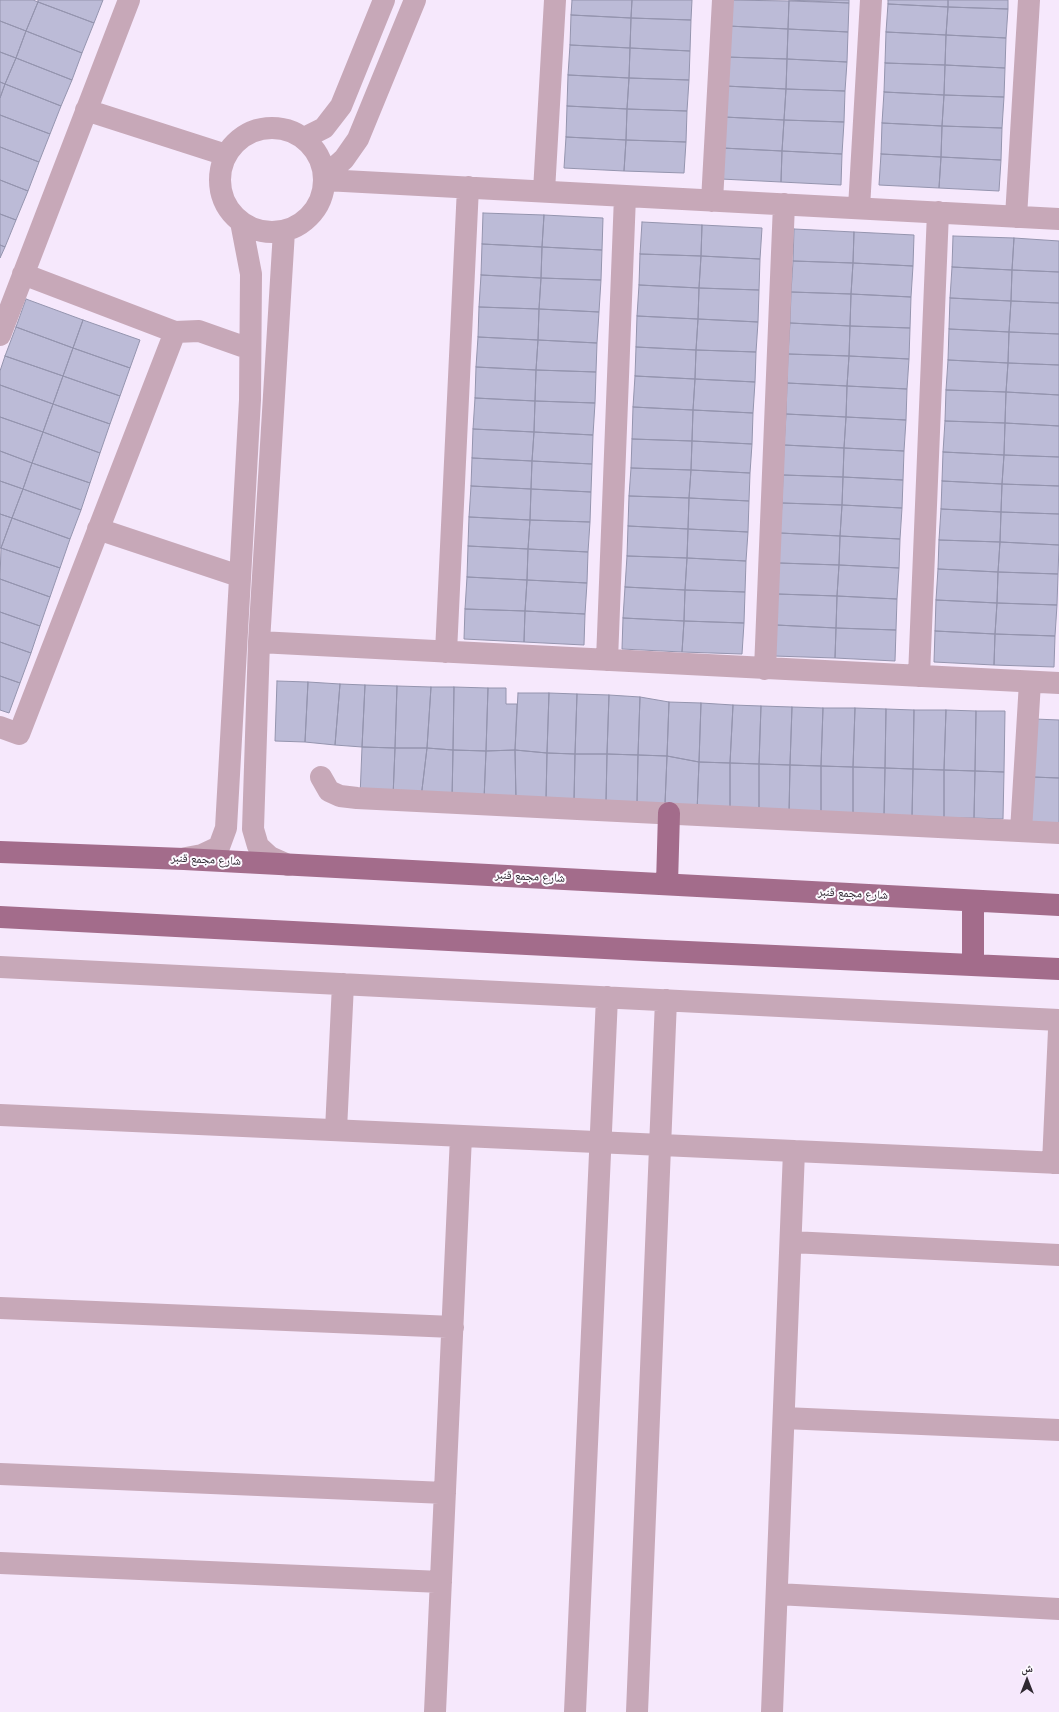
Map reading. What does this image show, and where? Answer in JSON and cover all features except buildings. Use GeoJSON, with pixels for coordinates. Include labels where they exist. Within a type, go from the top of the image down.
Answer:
{"type":"FeatureCollection","features":[{"type":"Feature","properties":{"kind":"main road"},"geometry":{"type":"LineString","coordinates":[[667,884],[669,814]]}},
{"type":"Feature","properties":{"kind":"main road","name":"شارع مجمع قنبر"},"geometry":{"type":"LineString","coordinates":[[0,852],[184,859],[1059,905]]}},
{"type":"Feature","properties":{"kind":"main road"},"geometry":{"type":"LineString","coordinates":[[973,901],[973,964]]}},
{"type":"Feature","properties":{"kind":"main road"},"geometry":{"type":"LineString","coordinates":[[0,917],[644,950],[1059,969]]}},
{"type":"Feature","properties":{"kind":"street"},"geometry":{"type":"LineString","coordinates":[[1,330],[129,0]]}},
{"type":"Feature","properties":{"kind":"street"},"geometry":{"type":"LineString","coordinates":[[304,138],[324,128],[341,106],[384,0]]}},
{"type":"Feature","properties":{"kind":"street"},"geometry":{"type":"LineString","coordinates":[[325,178],[344,159],[358,139],[415,0]]}},
{"type":"Feature","properties":{"kind":"street"},"geometry":{"type":"LineString","coordinates":[[544,191],[555,0]]}},
{"type":"Feature","properties":{"kind":"street"},"geometry":{"type":"LineString","coordinates":[[712,201],[723,0]]}},
{"type":"Feature","properties":{"kind":"street"},"geometry":{"type":"LineString","coordinates":[[859,208],[871,0]]}},
{"type":"Feature","properties":{"kind":"street"},"geometry":{"type":"LineString","coordinates":[[1016,217],[1029,0]]}},
{"type":"Feature","properties":{"kind":"street"},"geometry":{"type":"LineString","coordinates":[[86,110],[226,156]]}},
{"type":"Feature","properties":{"kind":"street"},"geometry":{"type":"LineString","coordinates":[[276,128],[290,131],[304,138],[314,148],[322,162],[325,178],[323,194],[313,212],[297,226],[284,231],[269,232],[254,229],[241,222],[231,212],[223,199],[220,184],[221,170],[226,156],[235,143],[247,134],[261,129],[276,128]]}},
{"type":"Feature","properties":{"kind":"street"},"geometry":{"type":"LineString","coordinates":[[325,178],[712,201],[1059,219]]}},
{"type":"Feature","properties":{"kind":"street"},"geometry":{"type":"LineString","coordinates":[[446,652],[468,187]]}},
{"type":"Feature","properties":{"kind":"street"},"geometry":{"type":"LineString","coordinates":[[607,660],[625,196]]}},
{"type":"Feature","properties":{"kind":"street"},"geometry":{"type":"LineString","coordinates":[[765,669],[784,204]]}},
{"type":"Feature","properties":{"kind":"street"},"geometry":{"type":"LineString","coordinates":[[918,676],[938,212]]}},
{"type":"Feature","properties":{"kind":"street"},"geometry":{"type":"LineString","coordinates":[[184,859],[202,855],[219,847],[226,828],[250,400],[250,274],[241,222]]}},
{"type":"Feature","properties":{"kind":"street"},"geometry":{"type":"LineString","coordinates":[[284,231],[259,642],[253,829],[258,846],[270,857],[288,865]]}},
{"type":"Feature","properties":{"kind":"street"},"geometry":{"type":"LineString","coordinates":[[23,274],[175,332],[199,331],[250,349]]}},
{"type":"Feature","properties":{"kind":"street"},"geometry":{"type":"LineString","coordinates":[[0,727],[18,734],[175,332]]}},
{"type":"Feature","properties":{"kind":"street"},"geometry":{"type":"LineString","coordinates":[[244,490],[268,491]]}},
{"type":"Feature","properties":{"kind":"street"},"geometry":{"type":"LineString","coordinates":[[98,529],[239,576]]}},
{"type":"Feature","properties":{"kind":"street"},"geometry":{"type":"LineString","coordinates":[[259,642],[1059,683]]}},
{"type":"Feature","properties":{"kind":"street"},"geometry":{"type":"LineString","coordinates":[[1021,831],[1030,682]]}},
{"type":"Feature","properties":{"kind":"street"},"geometry":{"type":"LineString","coordinates":[[321,777],[329,791],[340,796],[357,798],[1059,833]]}},
{"type":"Feature","properties":{"kind":"street"},"geometry":{"type":"LineString","coordinates":[[0,967],[1059,1020]]}},
{"type":"Feature","properties":{"kind":"street"},"geometry":{"type":"LineString","coordinates":[[336,1130],[343,984]]}},
{"type":"Feature","properties":{"kind":"street"},"geometry":{"type":"LineString","coordinates":[[575,1712],[607,997]]}},
{"type":"Feature","properties":{"kind":"street"},"geometry":{"type":"LineString","coordinates":[[637,1712],[666,1000]]}},
{"type":"Feature","properties":{"kind":"street"},"geometry":{"type":"LineString","coordinates":[[0,1114],[1056,1163],[1059,1030]]}},
{"type":"Feature","properties":{"kind":"street"},"geometry":{"type":"LineString","coordinates":[[435,1712],[461,1136]]}},
{"type":"Feature","properties":{"kind":"street"},"geometry":{"type":"LineString","coordinates":[[772,1712],[794,1151]]}},
{"type":"Feature","properties":{"kind":"street"},"geometry":{"type":"LineString","coordinates":[[791,1242],[1059,1255]]}},
{"type":"Feature","properties":{"kind":"street"},"geometry":{"type":"LineString","coordinates":[[0,1308],[452,1327]]}},
{"type":"Feature","properties":{"kind":"street"},"geometry":{"type":"LineString","coordinates":[[784,1418],[1059,1430]]}},
{"type":"Feature","properties":{"kind":"street"},"geometry":{"type":"LineString","coordinates":[[0,1474],[445,1493]]}},
{"type":"Feature","properties":{"kind":"street"},"geometry":{"type":"LineString","coordinates":[[0,1563],[441,1582]]}},
{"type":"Feature","properties":{"kind":"street"},"geometry":{"type":"LineString","coordinates":[[777,1594],[1059,1609]]}}]}
